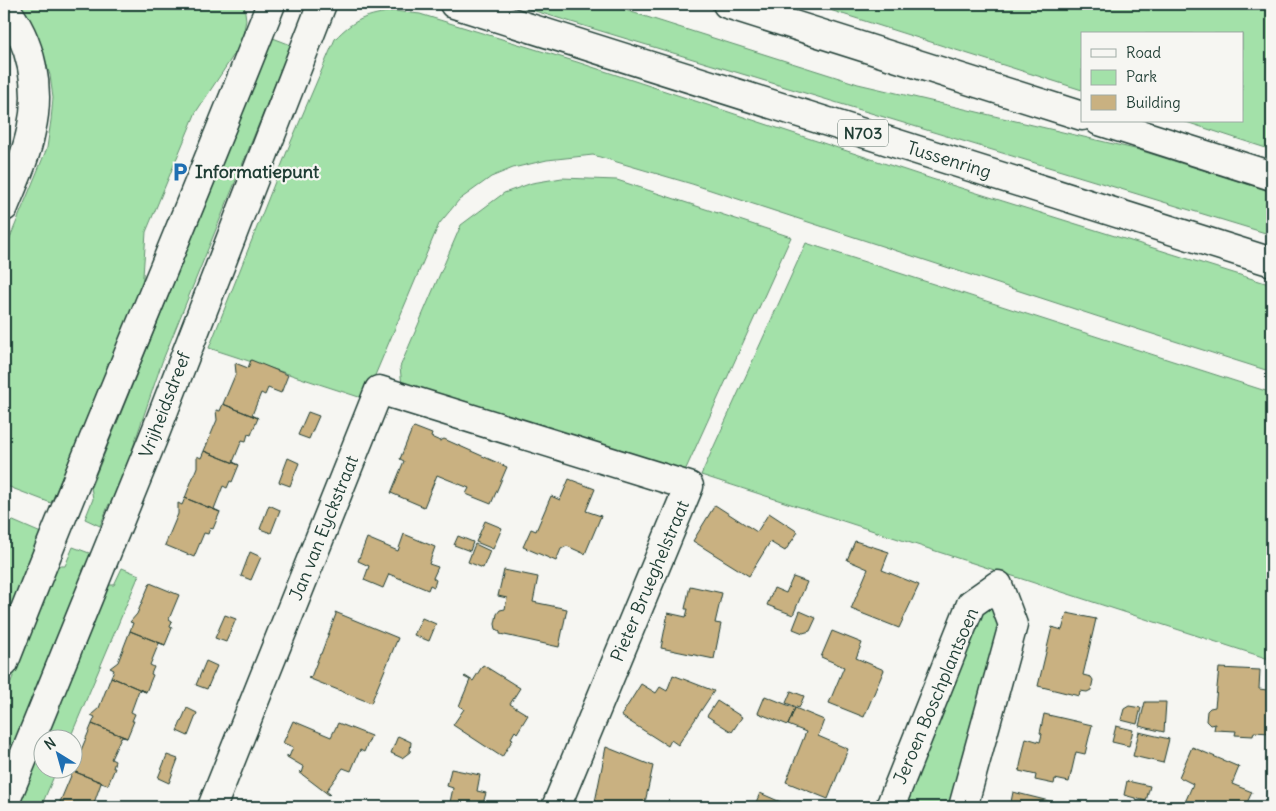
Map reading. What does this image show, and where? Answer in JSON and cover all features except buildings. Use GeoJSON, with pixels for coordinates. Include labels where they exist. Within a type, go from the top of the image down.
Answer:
{"type":"FeatureCollection","features":[{"type":"Feature","properties":{"kind":"main road"},"geometry":{"type":"LineString","coordinates":[[4,663],[72,488],[223,125],[270,4]]}},
{"type":"Feature","properties":{"kind":"main road","name":"Vrijheidsdreef"},"geometry":{"type":"LineString","coordinates":[[4,804],[156,430],[322,4]]}},
{"type":"Feature","properties":{"kind":"main road","name":"Tussenring"},"geometry":{"type":"LineString","coordinates":[[454,4],[1272,262]]}},
{"type":"Feature","properties":{"kind":"main road"},"geometry":{"type":"LineString","coordinates":[[727,4],[1081,116]]}},
{"type":"Feature","properties":{"kind":"main road"},"geometry":{"type":"LineString","coordinates":[[4,7],[14,22],[27,49],[32,66],[34,92],[29,141],[4,207]]}},
{"type":"Feature","properties":{"kind":"main road"},"geometry":{"type":"LineString","coordinates":[[1101,122],[1272,176]]}},
{"type":"Feature","properties":{"kind":"main road","name":"Jan van Eyckstraat"},"geometry":{"type":"LineString","coordinates":[[212,807],[379,390],[525,435]]}},
{"type":"Feature","properties":{"kind":"main road","name":"Pieter Brueghelstraat"},"geometry":{"type":"LineString","coordinates":[[525,435],[689,486],[556,807]]}},
{"type":"Feature","properties":{"kind":"main road","name":"Jeroen Boschplantsoen"},"geometry":{"type":"LineString","coordinates":[[890,807],[971,604],[998,585],[1013,625],[963,807]]}},
{"type":"Feature","properties":{"kind":"green space"},"geometry":{"type":"Polygon","coordinates":[[[18,4],[244,4],[246,20],[241,44],[196,112],[146,232],[142,291],[51,503],[4,485],[4,252],[47,148],[53,98],[50,75],[33,27],[18,4]]]}},
{"type":"Feature","properties":{"kind":"green space"},"geometry":{"type":"Polygon","coordinates":[[[512,4],[606,4],[858,84],[1139,150],[1272,192],[1272,235],[512,4]]]}},
{"type":"Feature","properties":{"kind":"green space"},"geometry":{"type":"Polygon","coordinates":[[[811,4],[1272,4],[1272,150],[1186,122],[1244,122],[1244,32],[1081,32],[1081,90],[811,4]]]}},
{"type":"Feature","properties":{"kind":"green space"},"geometry":{"type":"Polygon","coordinates":[[[394,11],[420,14],[577,62],[932,179],[1272,285],[1272,372],[692,184],[593,155],[547,160],[513,168],[491,177],[459,200],[439,224],[365,399],[209,348],[290,144],[335,39],[355,22],[376,14],[394,11]]]}},
{"type":"Feature","properties":{"kind":"green space"},"geometry":{"type":"Polygon","coordinates":[[[273,38],[291,45],[162,362],[113,506],[109,504],[100,526],[85,519],[93,499],[91,487],[273,38]]]}},
{"type":"Feature","properties":{"kind":"green space"},"geometry":{"type":"Polygon","coordinates":[[[4,92],[8,143],[4,157],[4,92]]]}},
{"type":"Feature","properties":{"kind":"green space"},"geometry":{"type":"Polygon","coordinates":[[[562,178],[617,180],[791,237],[684,473],[402,386],[400,367],[461,225],[504,193],[532,183],[562,178]]]}},
{"type":"Feature","properties":{"kind":"green space"},"geometry":{"type":"Polygon","coordinates":[[[806,243],[1272,393],[1272,660],[701,475],[806,243]]]}},
{"type":"Feature","properties":{"kind":"green space"},"geometry":{"type":"Polygon","coordinates":[[[4,517],[41,533],[35,555],[4,631],[4,517]]]}},
{"type":"Feature","properties":{"kind":"green space"},"geometry":{"type":"Polygon","coordinates":[[[73,547],[92,554],[82,571],[88,574],[4,782],[4,699],[57,566],[65,566],[73,547]]]}},
{"type":"Feature","properties":{"kind":"green space"},"geometry":{"type":"Polygon","coordinates":[[[122,568],[139,575],[74,728],[46,728],[105,585],[114,585],[122,568]]]}},
{"type":"Feature","properties":{"kind":"green space"},"geometry":{"type":"Polygon","coordinates":[[[985,605],[998,612],[999,629],[954,807],[898,807],[985,605]]]}},
{"type":"Feature","properties":{"kind":"green space"},"geometry":{"type":"Polygon","coordinates":[[[32,761],[32,778],[53,778],[41,807],[13,807],[32,761]]]}},
{"type":"Feature","properties":{"kind":"place","name":"Informatiepunt"},"geometry":{"type":"Point","coordinates":[180,172]}}]}
